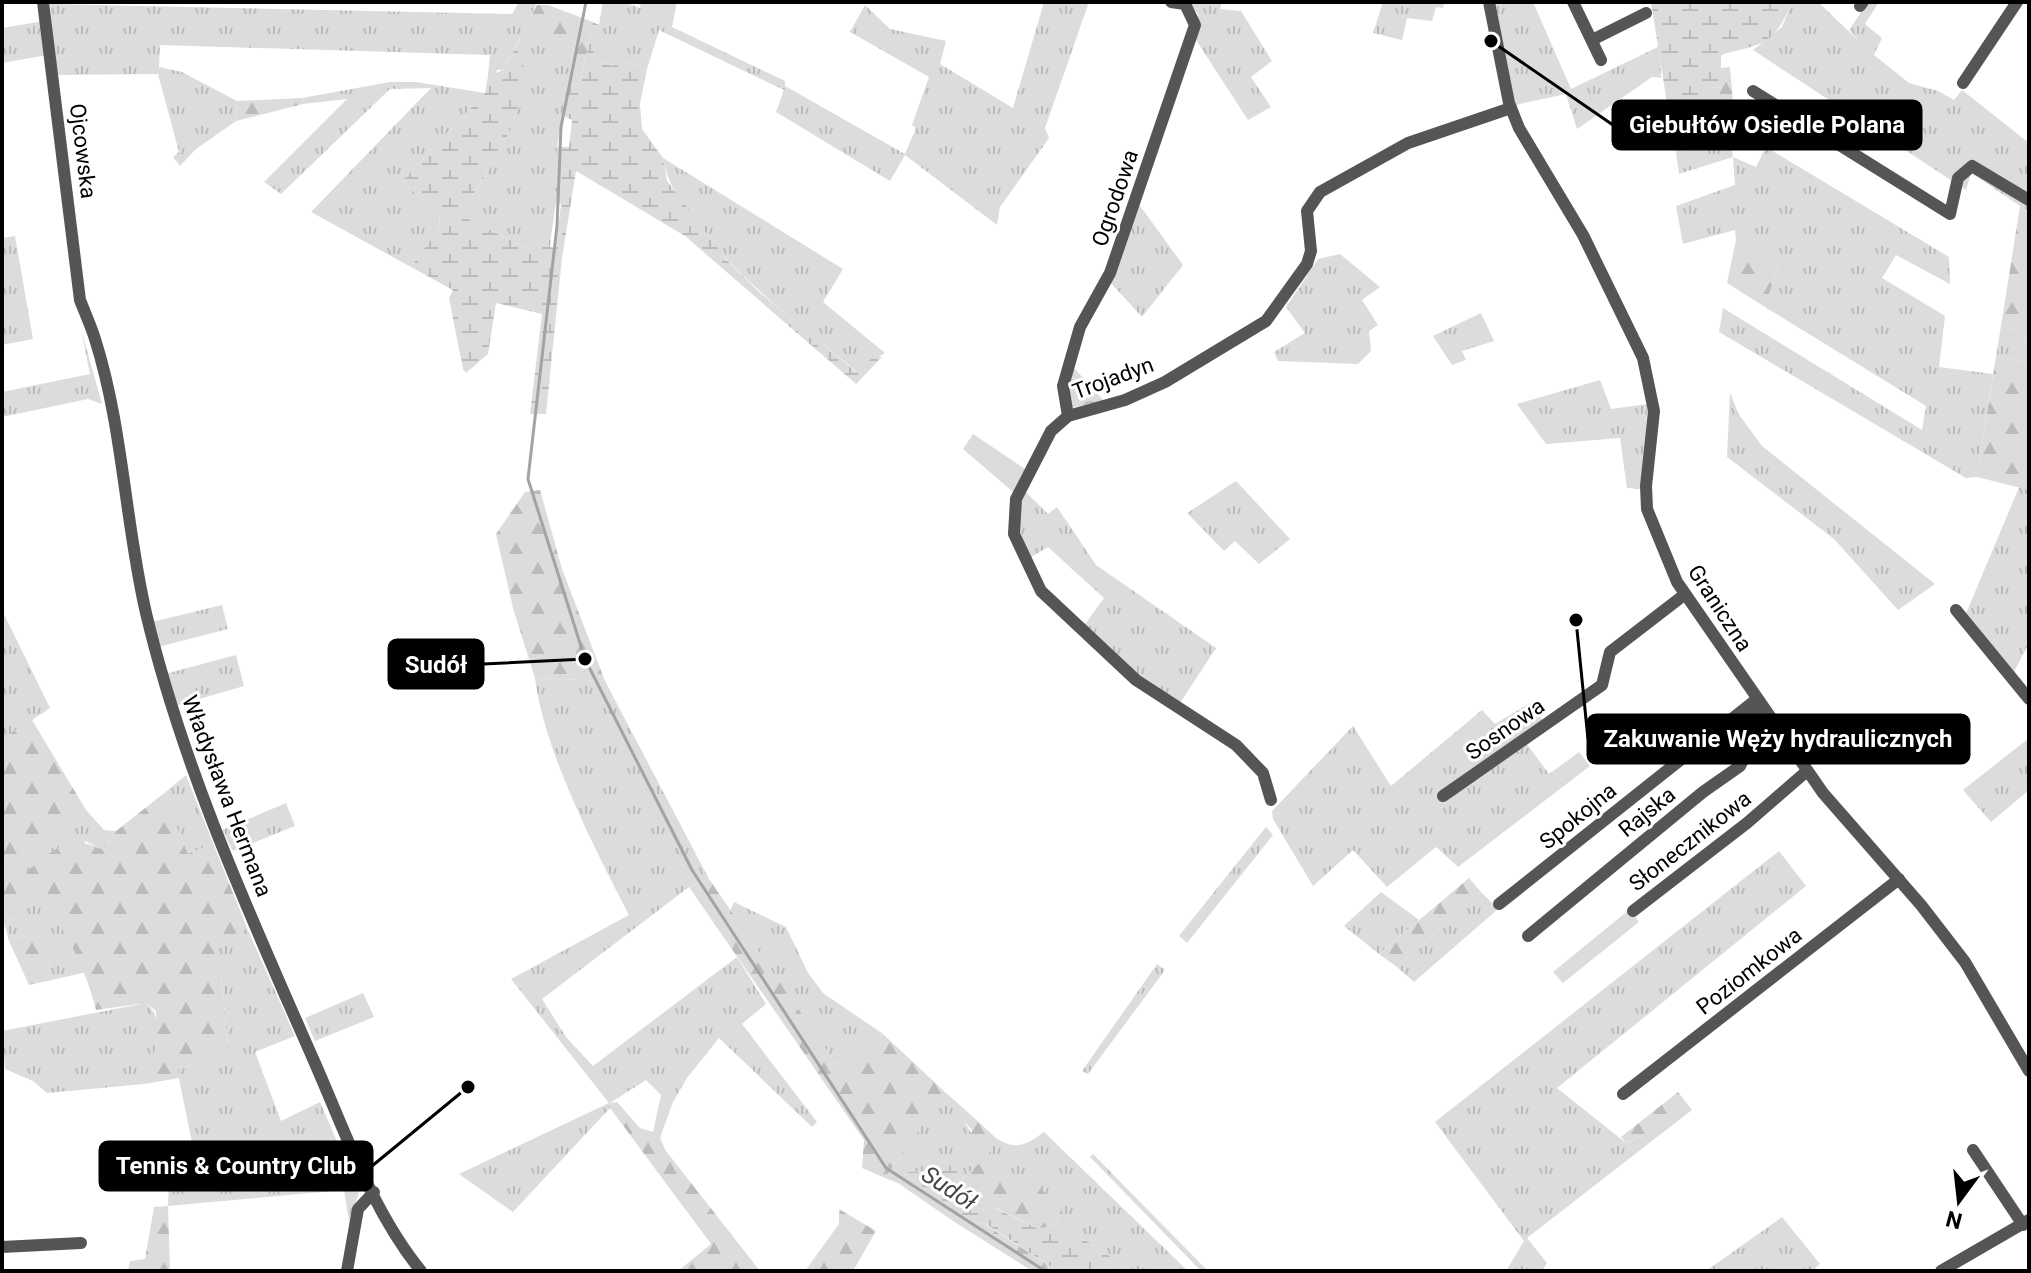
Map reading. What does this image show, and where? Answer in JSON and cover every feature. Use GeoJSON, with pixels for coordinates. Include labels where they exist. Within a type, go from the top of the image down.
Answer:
{"type":"FeatureCollection","features":[{"type":"Feature","properties":{"kind":"street","name":"Ojcowska"},"geometry":{"type":"LineString","coordinates":[[43,2],[82,306]]}},
{"type":"Feature","properties":{"kind":"street","name":"Ogrodowa"},"geometry":{"type":"LineString","coordinates":[[1068,416],[1063,386],[1080,327],[1110,273],[1195,25],[1185,4],[1171,2]]}},
{"type":"Feature","properties":{"kind":"street","name":"Graniczna"},"geometry":{"type":"LineString","coordinates":[[1489,2],[1511,108],[1522,134],[1583,235],[1643,358],[1654,417],[1646,486],[1647,509],[1657,539],[1684,595],[1807,771],[1899,879],[1974,974],[2029,1071]]}},
{"type":"Feature","properties":{"kind":"street"},"geometry":{"type":"LineString","coordinates":[[1573,2],[1601,60]]}},
{"type":"Feature","properties":{"kind":"street"},"geometry":{"type":"LineString","coordinates":[[1963,83],[2017,2]]}},
{"type":"Feature","properties":{"kind":"street"},"geometry":{"type":"LineString","coordinates":[[1592,40],[1646,13]]}},
{"type":"Feature","properties":{"kind":"street"},"geometry":{"type":"LineString","coordinates":[[1753,91],[1950,214],[1958,178],[1972,166],[2029,200]]}},
{"type":"Feature","properties":{"kind":"street","name":"Trojadyn"},"geometry":{"type":"LineString","coordinates":[[1271,800],[1263,773],[1236,745],[1136,680],[1056,606],[1028,570],[1014,534],[1014,506],[1051,431],[1068,416],[1125,400],[1165,382],[1266,321],[1307,264],[1311,251],[1307,211],[1320,192],[1408,143],[1511,108]]}},
{"type":"Feature","properties":{"kind":"street","name":"Władysława Hermana"},"geometry":{"type":"LineString","coordinates":[[82,306],[103,369],[137,571],[176,721],[237,880],[374,1192],[406,1252],[421,1271]]}},
{"type":"Feature","properties":{"kind":"street","name":"Sosnowa"},"geometry":{"type":"LineString","coordinates":[[1443,796],[1602,685],[1610,652],[1684,595]]}},
{"type":"Feature","properties":{"kind":"street"},"geometry":{"type":"LineString","coordinates":[[1956,610],[2029,699]]}},
{"type":"Feature","properties":{"kind":"street","name":"Spokojna"},"geometry":{"type":"LineString","coordinates":[[1499,904],[1760,703]]}},
{"type":"Feature","properties":{"kind":"street","name":"Rajska"},"geometry":{"type":"LineString","coordinates":[[1528,936],[1703,792],[1740,766],[1743,760],[1740,725],[1760,703]]}},
{"type":"Feature","properties":{"kind":"street","name":"Słonecznikowa"},"geometry":{"type":"LineString","coordinates":[[1633,911],[1747,823],[1807,771]]}},
{"type":"Feature","properties":{"kind":"street","name":"Poziomkowa"},"geometry":{"type":"LineString","coordinates":[[1623,1094],[1899,879]]}},
{"type":"Feature","properties":{"kind":"street"},"geometry":{"type":"LineString","coordinates":[[1941,1271],[2026,1222],[1973,1150]]}},
{"type":"Feature","properties":{"kind":"street"},"geometry":{"type":"LineString","coordinates":[[347,1271],[358,1209],[365,1197],[374,1192]]}},
{"type":"Feature","properties":{"kind":"street"},"geometry":{"type":"LineString","coordinates":[[2,1247],[81,1243]]}},
{"type":"Feature","properties":{"kind":"green space"},"geometry":{"type":"Polygon","coordinates":[[[519,2],[537,2],[525,30],[574,49],[557,147],[560,173],[551,237],[527,248],[466,218],[463,210],[500,150],[517,109],[522,87],[520,38],[503,70],[497,70],[495,76],[488,76],[490,55],[160,45],[159,67],[182,72],[237,101],[236,121],[196,149],[180,166],[173,157],[179,152],[158,74],[56,75],[50,4],[512,14],[519,2]]]}},
{"type":"Feature","properties":{"kind":"green space"},"geometry":{"type":"Polygon","coordinates":[[[603,2],[623,2],[640,8],[641,2],[677,2],[672,27],[785,81],[785,86],[905,154],[916,128],[912,125],[929,77],[850,32],[865,5],[890,29],[946,41],[940,64],[1013,108],[1044,2],[1089,2],[1045,128],[1049,138],[1000,207],[997,225],[905,155],[890,181],[776,112],[784,90],[659,30],[647,69],[627,62],[611,66],[593,57],[603,2]]]}},
{"type":"Feature","properties":{"kind":"green space"},"geometry":{"type":"Polygon","coordinates":[[[1187,2],[1222,2],[1220,9],[1241,11],[1272,61],[1251,77],[1271,107],[1248,120],[1194,37],[1198,14],[1187,2]]]}},
{"type":"Feature","properties":{"kind":"green space"},"geometry":{"type":"Polygon","coordinates":[[[1383,2],[1445,2],[1443,8],[1436,7],[1432,21],[1407,18],[1402,40],[1373,33],[1383,2]]]}},
{"type":"Feature","properties":{"kind":"green space"},"geometry":{"type":"Polygon","coordinates":[[[1495,2],[1533,2],[1571,89],[1660,46],[1661,78],[1652,77],[1577,129],[1566,94],[1515,105],[1495,2]]]}},
{"type":"Feature","properties":{"kind":"green space"},"geometry":{"type":"Polygon","coordinates":[[[1651,2],[1792,2],[1779,28],[1765,41],[1721,55],[1721,87],[1708,88],[1702,96],[1688,96],[1682,108],[1669,116],[1651,2]]]}},
{"type":"Feature","properties":{"kind":"green space"},"geometry":{"type":"Polygon","coordinates":[[[1792,2],[1818,2],[1861,43],[1849,30],[1868,2],[1879,2],[1865,24],[1882,38],[1874,55],[1909,83],[1938,91],[1954,100],[1962,90],[2029,143],[2029,212],[1971,173],[1966,190],[1753,50],[1782,27],[1792,2]]]}},
{"type":"Feature","properties":{"kind":"green space"},"geometry":{"type":"Polygon","coordinates":[[[537,5],[548,5],[593,22],[579,88],[567,85],[574,49],[524,30],[537,5]]]}},
{"type":"Feature","properties":{"kind":"green space"},"geometry":{"type":"Polygon","coordinates":[[[44,21],[47,55],[2,63],[2,28],[44,21]]]}},
{"type":"Feature","properties":{"kind":"green space"},"geometry":{"type":"Polygon","coordinates":[[[593,22],[599,25],[593,57],[611,66],[627,62],[647,69],[640,104],[642,129],[663,158],[667,181],[726,259],[757,290],[855,371],[874,357],[882,357],[856,384],[685,236],[576,171],[562,258],[546,414],[530,414],[542,314],[496,303],[488,354],[466,373],[463,369],[449,298],[453,290],[411,267],[440,227],[439,215],[402,181],[485,93],[488,76],[503,70],[521,37],[522,88],[517,110],[501,149],[463,210],[466,218],[527,248],[551,237],[550,247],[556,248],[561,204],[555,202],[560,173],[557,147],[569,147],[572,120],[562,115],[567,85],[579,88],[593,22]]]}},
{"type":"Feature","properties":{"kind":"green space"},"geometry":{"type":"Polygon","coordinates":[[[1730,67],[1736,136],[1729,134],[1676,152],[1669,116],[1682,108],[1688,96],[1702,96],[1708,88],[1721,87],[1721,68],[1730,67]]]}},
{"type":"Feature","properties":{"kind":"green space"},"geometry":{"type":"Polygon","coordinates":[[[390,82],[416,82],[485,93],[402,181],[439,215],[440,227],[411,267],[311,212],[431,88],[390,89],[281,194],[264,182],[347,99],[303,104],[302,98],[390,82]]]}},
{"type":"Feature","properties":{"kind":"green space"},"geometry":{"type":"Polygon","coordinates":[[[302,98],[303,104],[236,121],[237,101],[302,98]]]}},
{"type":"Feature","properties":{"kind":"green space"},"geometry":{"type":"Polygon","coordinates":[[[1729,134],[1733,157],[1679,174],[1676,152],[1729,134]]]}},
{"type":"Feature","properties":{"kind":"green space"},"geometry":{"type":"Polygon","coordinates":[[[1766,147],[1949,257],[1950,284],[1896,255],[1882,278],[1945,316],[1939,367],[1993,374],[1977,477],[1966,478],[1719,332],[1723,308],[1922,430],[1926,406],[1765,307],[1778,267],[1736,240],[1735,230],[1683,244],[1676,206],[1735,185],[1733,157],[1756,167],[1766,147]]]}},
{"type":"Feature","properties":{"kind":"green space"},"geometry":{"type":"Polygon","coordinates":[[[663,158],[843,269],[823,302],[885,353],[856,371],[773,303],[742,275],[690,216],[672,186],[663,158]]]}},
{"type":"Feature","properties":{"kind":"green space"},"geometry":{"type":"Polygon","coordinates":[[[1138,203],[1183,265],[1142,317],[1110,282],[1138,203]]]}},
{"type":"Feature","properties":{"kind":"green space"},"geometry":{"type":"Polygon","coordinates":[[[2020,206],[2029,212],[2029,342],[2019,341],[2015,330],[2001,326],[2020,206]]]}},
{"type":"Feature","properties":{"kind":"green space"},"geometry":{"type":"Polygon","coordinates":[[[15,236],[33,339],[2,345],[2,238],[15,236]]]}},
{"type":"Feature","properties":{"kind":"green space"},"geometry":{"type":"Polygon","coordinates":[[[1736,240],[1778,267],[1765,307],[1727,283],[1736,240]]]}},
{"type":"Feature","properties":{"kind":"green space"},"geometry":{"type":"Polygon","coordinates":[[[1340,254],[1380,287],[1362,300],[1378,325],[1369,331],[1371,351],[1358,364],[1278,361],[1274,352],[1305,333],[1286,307],[1318,259],[1340,254]]]}},
{"type":"Feature","properties":{"kind":"green space"},"geometry":{"type":"Polygon","coordinates":[[[1481,313],[1494,341],[1462,351],[1466,360],[1452,365],[1433,336],[1481,313]]]}},
{"type":"Feature","properties":{"kind":"green space"},"geometry":{"type":"Polygon","coordinates":[[[2001,326],[2015,330],[2019,341],[2029,342],[2029,363],[1996,356],[2001,326]]]}},
{"type":"Feature","properties":{"kind":"green space"},"geometry":{"type":"Polygon","coordinates":[[[81,329],[102,404],[88,399],[2,417],[2,392],[90,374],[81,329]]]}},
{"type":"Feature","properties":{"kind":"green space"},"geometry":{"type":"Polygon","coordinates":[[[1996,356],[2029,363],[2029,490],[1977,477],[1996,356]]]}},
{"type":"Feature","properties":{"kind":"green space"},"geometry":{"type":"Polygon","coordinates":[[[1074,368],[1104,401],[1070,408],[1068,378],[1074,368]]]}},
{"type":"Feature","properties":{"kind":"green space"},"geometry":{"type":"Polygon","coordinates":[[[1600,380],[1611,409],[1648,404],[1640,489],[1627,488],[1620,438],[1546,444],[1517,404],[1600,380]]]}},
{"type":"Feature","properties":{"kind":"green space"},"geometry":{"type":"Polygon","coordinates":[[[1730,392],[1738,413],[1762,446],[1935,584],[1898,610],[1834,539],[1727,457],[1730,392]]]}},
{"type":"Feature","properties":{"kind":"green space"},"geometry":{"type":"Polygon","coordinates":[[[973,434],[1025,469],[1013,492],[963,449],[973,434]]]}},
{"type":"Feature","properties":{"kind":"green space"},"geometry":{"type":"Polygon","coordinates":[[[1236,481],[1290,539],[1259,564],[1235,541],[1224,551],[1187,513],[1236,481]]]}},
{"type":"Feature","properties":{"kind":"green space"},"geometry":{"type":"Polygon","coordinates":[[[2020,485],[2029,490],[2029,643],[2013,674],[1965,616],[2020,485]]]}},
{"type":"Feature","properties":{"kind":"green space"},"geometry":{"type":"Polygon","coordinates":[[[540,490],[562,569],[605,681],[535,678],[513,608],[496,534],[525,492],[540,490]]]}},
{"type":"Feature","properties":{"kind":"green space"},"geometry":{"type":"Polygon","coordinates":[[[1025,491],[1048,514],[1057,507],[1096,565],[1216,648],[1180,703],[1141,679],[1083,627],[1104,598],[1048,547],[1028,559],[1019,525],[1025,491]]]}},
{"type":"Feature","properties":{"kind":"green space"},"geometry":{"type":"Polygon","coordinates":[[[222,605],[228,629],[158,647],[152,622],[222,605]]]}},
{"type":"Feature","properties":{"kind":"green space"},"geometry":{"type":"Polygon","coordinates":[[[2,610],[50,708],[4,739],[2,738],[2,610]]]}},
{"type":"Feature","properties":{"kind":"green space"},"geometry":{"type":"Polygon","coordinates":[[[236,655],[244,686],[175,706],[165,674],[236,655]]]}},
{"type":"Feature","properties":{"kind":"green space"},"geometry":{"type":"Polygon","coordinates":[[[535,678],[605,681],[709,879],[689,887],[542,999],[566,1037],[593,1066],[737,957],[766,1004],[742,1024],[817,1122],[812,1127],[719,1038],[687,1078],[673,1102],[666,1100],[646,1080],[610,1103],[610,1108],[513,1212],[459,1174],[609,1103],[511,979],[629,915],[560,768],[540,706],[535,678]]]}},
{"type":"Feature","properties":{"kind":"green space"},"geometry":{"type":"Polygon","coordinates":[[[1530,703],[1548,727],[1526,743],[1549,774],[1579,752],[1590,766],[1458,867],[1436,847],[1387,887],[1353,850],[1313,886],[1273,819],[1272,811],[1353,726],[1391,786],[1482,710],[1495,724],[1530,703]]]}},
{"type":"Feature","properties":{"kind":"green space"},"geometry":{"type":"Polygon","coordinates":[[[32,720],[86,810],[18,859],[2,863],[2,738],[32,720]]]}},
{"type":"Feature","properties":{"kind":"green space"},"geometry":{"type":"Polygon","coordinates":[[[2029,738],[2029,790],[1991,822],[1963,790],[2029,738]]]}},
{"type":"Feature","properties":{"kind":"green space"},"geometry":{"type":"Polygon","coordinates":[[[186,775],[213,843],[188,855],[163,794],[186,775]]]}},
{"type":"Feature","properties":{"kind":"green space"},"geometry":{"type":"Polygon","coordinates":[[[163,794],[188,854],[213,843],[247,928],[213,944],[221,973],[228,1047],[219,1057],[178,1069],[179,1078],[144,1084],[157,1043],[156,1011],[146,1003],[96,1010],[84,972],[68,938],[26,872],[54,850],[70,843],[104,850],[116,831],[163,794]]]}},
{"type":"Feature","properties":{"kind":"green space"},"geometry":{"type":"Polygon","coordinates":[[[286,803],[295,826],[233,851],[222,830],[286,803]]]}},
{"type":"Feature","properties":{"kind":"green space"},"geometry":{"type":"Polygon","coordinates":[[[86,810],[104,830],[116,831],[104,850],[85,841],[68,934],[87,972],[47,981],[50,962],[22,936],[9,941],[2,915],[19,921],[2,879],[2,863],[18,859],[86,810]]]}},
{"type":"Feature","properties":{"kind":"green space"},"geometry":{"type":"Polygon","coordinates":[[[1266,827],[1273,835],[1187,943],[1179,936],[1266,827]]]}},
{"type":"Feature","properties":{"kind":"green space"},"geometry":{"type":"Polygon","coordinates":[[[1779,851],[1806,886],[1557,1088],[1626,1143],[1639,1136],[1648,1144],[1527,1238],[1547,1263],[1542,1271],[1506,1271],[1524,1241],[1435,1122],[1779,851]]]}},
{"type":"Feature","properties":{"kind":"green space"},"geometry":{"type":"Polygon","coordinates":[[[1469,878],[1481,892],[1397,967],[1379,954],[1469,878]]]}},
{"type":"Feature","properties":{"kind":"green space"},"geometry":{"type":"Polygon","coordinates":[[[2,879],[15,879],[29,903],[19,921],[2,915],[2,879]]]}},
{"type":"Feature","properties":{"kind":"green space"},"geometry":{"type":"Polygon","coordinates":[[[709,879],[836,1064],[883,1034],[945,1092],[885,1178],[862,1168],[864,1140],[689,887],[709,879]]]}},
{"type":"Feature","properties":{"kind":"green space"},"geometry":{"type":"Polygon","coordinates":[[[1381,892],[1419,920],[1379,954],[1344,926],[1381,892]]]}},
{"type":"Feature","properties":{"kind":"green space"},"geometry":{"type":"Polygon","coordinates":[[[1481,892],[1498,909],[1414,982],[1397,967],[1481,892]]]}},
{"type":"Feature","properties":{"kind":"green space"},"geometry":{"type":"Polygon","coordinates":[[[734,902],[786,927],[808,973],[823,993],[883,1034],[836,1064],[730,911],[734,902]]]}},
{"type":"Feature","properties":{"kind":"green space"},"geometry":{"type":"Polygon","coordinates":[[[1630,909],[1639,922],[1563,983],[1553,972],[1630,909]]]}},
{"type":"Feature","properties":{"kind":"green space"},"geometry":{"type":"Polygon","coordinates":[[[247,928],[295,1036],[255,1052],[281,1121],[320,1102],[359,1193],[349,1221],[344,1190],[168,1206],[169,1173],[192,1169],[192,1143],[177,1069],[219,1057],[228,1047],[221,973],[212,943],[247,928]]]}},
{"type":"Feature","properties":{"kind":"green space"},"geometry":{"type":"Polygon","coordinates":[[[22,936],[44,946],[50,962],[47,981],[29,985],[9,941],[22,936]]]}},
{"type":"Feature","properties":{"kind":"green space"},"geometry":{"type":"Polygon","coordinates":[[[1157,964],[1165,970],[1088,1074],[1082,1071],[1157,964]]]}},
{"type":"Feature","properties":{"kind":"green space"},"geometry":{"type":"Polygon","coordinates":[[[363,993],[374,1017],[315,1041],[305,1018],[363,993]]]}},
{"type":"Feature","properties":{"kind":"green space"},"geometry":{"type":"Polygon","coordinates":[[[146,1003],[153,1011],[158,1031],[144,1084],[47,1093],[33,1081],[5,1069],[2,1031],[146,1003]]]}},
{"type":"Feature","properties":{"kind":"green space"},"geometry":{"type":"Polygon","coordinates":[[[945,1092],[971,1115],[964,1121],[986,1158],[996,1138],[1021,1145],[1044,1132],[1188,1271],[1127,1271],[1100,1248],[1055,1225],[1062,1210],[987,1158],[963,1177],[944,1160],[930,1171],[908,1172],[898,1183],[885,1178],[945,1092]]]}},
{"type":"Feature","properties":{"kind":"green space"},"geometry":{"type":"Polygon","coordinates":[[[1678,1092],[1692,1110],[1648,1144],[1639,1136],[1626,1143],[1621,1137],[1678,1092]]]}},
{"type":"Feature","properties":{"kind":"green space"},"geometry":{"type":"Polygon","coordinates":[[[661,1095],[673,1102],[660,1138],[666,1151],[760,1271],[678,1271],[711,1244],[610,1108],[610,1103],[617,1102],[640,1128],[653,1132],[661,1095]]]}},
{"type":"Feature","properties":{"kind":"green space"},"geometry":{"type":"Polygon","coordinates":[[[971,1115],[996,1138],[987,1158],[1040,1188],[1062,1210],[1055,1225],[1038,1229],[996,1208],[988,1214],[960,1187],[963,1177],[986,1158],[967,1141],[972,1130],[964,1121],[971,1115]]]}},
{"type":"Feature","properties":{"kind":"green space"},"geometry":{"type":"Polygon","coordinates":[[[1093,1154],[1208,1271],[1201,1271],[1090,1157],[1093,1154]]]}},
{"type":"Feature","properties":{"kind":"green space"},"geometry":{"type":"Polygon","coordinates":[[[944,1160],[963,1177],[960,1187],[988,1214],[995,1208],[1038,1229],[1055,1225],[1100,1248],[1127,1271],[1058,1271],[984,1223],[978,1224],[957,1212],[950,1219],[898,1183],[908,1172],[930,1171],[944,1160]]]}},
{"type":"Feature","properties":{"kind":"green space"},"geometry":{"type":"Polygon","coordinates":[[[168,1206],[170,1271],[128,1271],[130,1261],[145,1259],[154,1207],[168,1206]]]}},
{"type":"Feature","properties":{"kind":"green space"},"geometry":{"type":"Polygon","coordinates":[[[839,1209],[876,1231],[853,1271],[805,1271],[839,1224],[839,1209]]]}},
{"type":"Feature","properties":{"kind":"green space"},"geometry":{"type":"Polygon","coordinates":[[[956,1211],[978,1224],[983,1223],[1058,1271],[1032,1271],[950,1219],[956,1211]]]}},
{"type":"Feature","properties":{"kind":"green space"},"geometry":{"type":"Polygon","coordinates":[[[1782,1217],[1820,1264],[1812,1271],[1706,1271],[1782,1217]]]}},
{"type":"Feature","properties":{"kind":"waterway","name":"Sudół"},"geometry":{"type":"LineString","coordinates":[[586,2],[561,127],[557,226],[528,479],[585,659],[692,870],[886,1168],[1045,1271]]}},
{"type":"Feature","properties":{"kind":"place","name":"Giebułtów Osiedle Polana"},"geometry":{"type":"Point","coordinates":[1491,41]}},
{"type":"Feature","properties":{"kind":"place","name":"Zakuwanie Węży hydraulicznych"},"geometry":{"type":"Point","coordinates":[1576,620]}},
{"type":"Feature","properties":{"kind":"place","name":"Sudół"},"geometry":{"type":"Point","coordinates":[585,659]}},
{"type":"Feature","properties":{"kind":"place","name":"Tennis & Country Club"},"geometry":{"type":"Point","coordinates":[468,1087]}}]}
